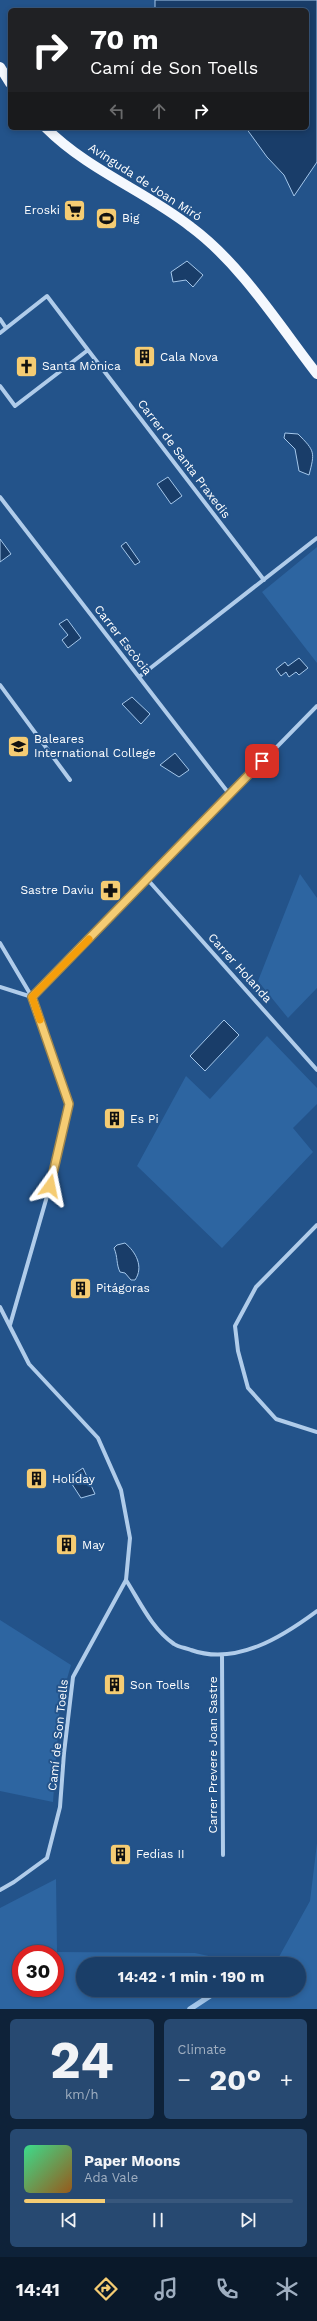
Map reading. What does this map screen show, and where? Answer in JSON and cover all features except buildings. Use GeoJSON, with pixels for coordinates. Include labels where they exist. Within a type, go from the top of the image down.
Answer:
{"type":"FeatureCollection","features":[{"type":"Feature","properties":{"kind":"main road"},"geometry":{"type":"LineString","coordinates":[[0,67],[8,80]]}},
{"type":"Feature","properties":{"kind":"main road","name":"Avinguda de Joan Miró"},"geometry":{"type":"LineString","coordinates":[[49,130],[97,168],[191,226],[221,252],[317,374]]}},
{"type":"Feature","properties":{"kind":"street","name":"Carrer de Santa Praxedis"},"geometry":{"type":"LineString","coordinates":[[6,328],[47,296],[264,580]]}},
{"type":"Feature","properties":{"kind":"street"},"geometry":{"type":"LineString","coordinates":[[0,319],[6,328],[0,333]]}},
{"type":"Feature","properties":{"kind":"street"},"geometry":{"type":"LineString","coordinates":[[0,386],[15,406],[88,350]]}},
{"type":"Feature","properties":{"kind":"street","name":"Carrer Escòcia"},"geometry":{"type":"LineString","coordinates":[[0,497],[230,795]]}},
{"type":"Feature","properties":{"kind":"street"},"geometry":{"type":"LineString","coordinates":[[139,677],[317,538]]}},
{"type":"Feature","properties":{"kind":"street"},"geometry":{"type":"LineString","coordinates":[[0,685],[70,780]]}},
{"type":"Feature","properties":{"kind":"street"},"geometry":{"type":"LineString","coordinates":[[32,997],[317,706]]}},
{"type":"Feature","properties":{"kind":"street","name":"Carrer Holanda"},"geometry":{"type":"LineString","coordinates":[[148,880],[317,1070]]}},
{"type":"Feature","properties":{"kind":"street"},"geometry":{"type":"LineString","coordinates":[[0,943],[32,997],[69,1104],[50,1186],[10,1325]]}},
{"type":"Feature","properties":{"kind":"street"},"geometry":{"type":"LineString","coordinates":[[0,987],[32,997]]}},
{"type":"Feature","properties":{"kind":"street"},"geometry":{"type":"LineString","coordinates":[[317,1225],[256,1287],[236,1326],[238,1351],[248,1388],[276,1419],[317,1432]]}},
{"type":"Feature","properties":{"kind":"street","name":"Camí de Son Toells"},"geometry":{"type":"LineString","coordinates":[[0,1307],[29,1364],[98,1438],[121,1490],[130,1538],[126,1580],[73,1677],[64,1753],[60,1807],[47,1858],[14,1882],[0,1890]]}},
{"type":"Feature","properties":{"kind":"street"},"geometry":{"type":"LineString","coordinates":[[126,1580],[154,1625],[174,1644],[205,1655],[222,1655],[252,1650],[303,1622],[317,1611]]}},
{"type":"Feature","properties":{"kind":"street","name":"Carrer Prevere Joan Sastre"},"geometry":{"type":"LineString","coordinates":[[222,1655],[223,1855]]}},
{"type":"Feature","properties":{"kind":"shaded area"},"geometry":{"type":"Polygon","coordinates":[[[155,0],[317,0],[317,162],[294,196],[284,175],[267,157],[247,130],[309,130],[309,8],[155,8],[155,0]]]}},
{"type":"Feature","properties":{"kind":"shaded area"},"geometry":{"type":"Polygon","coordinates":[[[187,261],[203,275],[193,287],[186,280],[173,282],[171,272],[187,261]]]}},
{"type":"Feature","properties":{"kind":"shaded area"},"geometry":{"type":"Polygon","coordinates":[[[285,433],[298,434],[311,448],[313,456],[309,475],[299,471],[295,449],[284,438],[285,433]]]}},
{"type":"Feature","properties":{"kind":"shaded area"},"geometry":{"type":"Polygon","coordinates":[[[168,477],[182,496],[171,504],[157,484],[168,477]]]}},
{"type":"Feature","properties":{"kind":"shaded area"},"geometry":{"type":"Polygon","coordinates":[[[0,539],[11,554],[0,562],[0,539]]]}},
{"type":"Feature","properties":{"kind":"shaded area"},"geometry":{"type":"Polygon","coordinates":[[[126,542],[140,562],[135,565],[121,546],[126,542]]]}},
{"type":"Feature","properties":{"kind":"shaded area"},"geometry":{"type":"Polygon","coordinates":[[[317,547],[317,663],[262,592],[317,547]]]}},
{"type":"Feature","properties":{"kind":"shaded area"},"geometry":{"type":"Polygon","coordinates":[[[67,619],[81,638],[68,648],[62,640],[68,635],[59,624],[67,619]]]}},
{"type":"Feature","properties":{"kind":"shaded area"},"geometry":{"type":"Polygon","coordinates":[[[299,658],[308,668],[299,675],[296,672],[289,677],[286,672],[281,676],[276,669],[285,662],[288,666],[299,658]]]}},
{"type":"Feature","properties":{"kind":"shaded area"},"geometry":{"type":"Polygon","coordinates":[[[132,697],[150,714],[141,724],[122,704],[132,697]]]}},
{"type":"Feature","properties":{"kind":"shaded area"},"geometry":{"type":"Polygon","coordinates":[[[175,753],[189,770],[179,777],[160,765],[175,753]]]}},
{"type":"Feature","properties":{"kind":"shaded area"},"geometry":{"type":"Polygon","coordinates":[[[300,874],[317,898],[317,988],[288,1018],[258,981],[300,874]]]}},
{"type":"Feature","properties":{"kind":"shaded area"},"geometry":{"type":"Polygon","coordinates":[[[224,1020],[239,1035],[205,1071],[190,1056],[224,1020]]]}},
{"type":"Feature","properties":{"kind":"shaded area"},"geometry":{"type":"Polygon","coordinates":[[[267,1036],[317,1088],[317,1104],[293,1128],[313,1152],[222,1248],[137,1166],[186,1076],[210,1099],[267,1036]]]}},
{"type":"Feature","properties":{"kind":"shaded area"},"geometry":{"type":"Polygon","coordinates":[[[125,1243],[138,1260],[139,1270],[135,1280],[131,1280],[125,1273],[120,1272],[118,1266],[114,1248],[117,1245],[125,1243]]]}},
{"type":"Feature","properties":{"kind":"shaded area"},"geometry":{"type":"Polygon","coordinates":[[[83,1468],[95,1494],[81,1498],[68,1478],[83,1468]]]}},
{"type":"Feature","properties":{"kind":"shaded area"},"geometry":{"type":"Polygon","coordinates":[[[0,1620],[71,1665],[60,1703],[53,1802],[0,1791],[0,1620]]]}},
{"type":"Feature","properties":{"kind":"shaded area"},"geometry":{"type":"Polygon","coordinates":[[[317,1843],[317,2009],[0,2009],[0,1908],[56,1879],[57,1945],[12,1945],[12,1997],[64,1997],[64,1952],[195,1953],[213,1957],[76,1957],[76,1997],[306,1997],[306,1957],[279,1957],[310,1901],[317,1843]]]}},
{"type":"Feature","properties":{"kind":"waterway"},"geometry":{"type":"LineString","coordinates":[[190,2009],[208,1997]]}},
{"type":"Feature","properties":{"kind":"slow traffic"},"geometry":{"type":"LineString","coordinates":[[40,1020],[32,997],[89,939]]}},
{"type":"Feature","properties":{"kind":"place","name":"Eroski"},"geometry":{"type":"Point","coordinates":[75,210]}},
{"type":"Feature","properties":{"kind":"place","name":"Big"},"geometry":{"type":"Point","coordinates":[107,218]}},
{"type":"Feature","properties":{"kind":"place","name":"Cala Nova"},"geometry":{"type":"Point","coordinates":[145,357]}},
{"type":"Feature","properties":{"kind":"place","name":"Santa Mònica"},"geometry":{"type":"Point","coordinates":[26,366]}},
{"type":"Feature","properties":{"kind":"place","name":"Baleares International College"},"geometry":{"type":"Point","coordinates":[18,746]}},
{"type":"Feature","properties":{"kind":"place","name":"Sastre Daviu"},"geometry":{"type":"Point","coordinates":[110,890]}},
{"type":"Feature","properties":{"kind":"place","name":"Es Pi"},"geometry":{"type":"Point","coordinates":[114,1119]}},
{"type":"Feature","properties":{"kind":"place","name":"Pitágoras"},"geometry":{"type":"Point","coordinates":[81,1288]}},
{"type":"Feature","properties":{"kind":"place","name":"Holiday"},"geometry":{"type":"Point","coordinates":[36,1479]}},
{"type":"Feature","properties":{"kind":"place","name":"May"},"geometry":{"type":"Point","coordinates":[67,1545]}},
{"type":"Feature","properties":{"kind":"place","name":"Son Toells"},"geometry":{"type":"Point","coordinates":[114,1685]}},
{"type":"Feature","properties":{"kind":"place","name":"Fedias II"},"geometry":{"type":"Point","coordinates":[120,1854]}},
{"type":"Feature","properties":{"kind":"route"},"geometry":{"type":"LineString","coordinates":[[50,1186],[69,1104],[32,997],[148,880],[262,761]]}}]}
